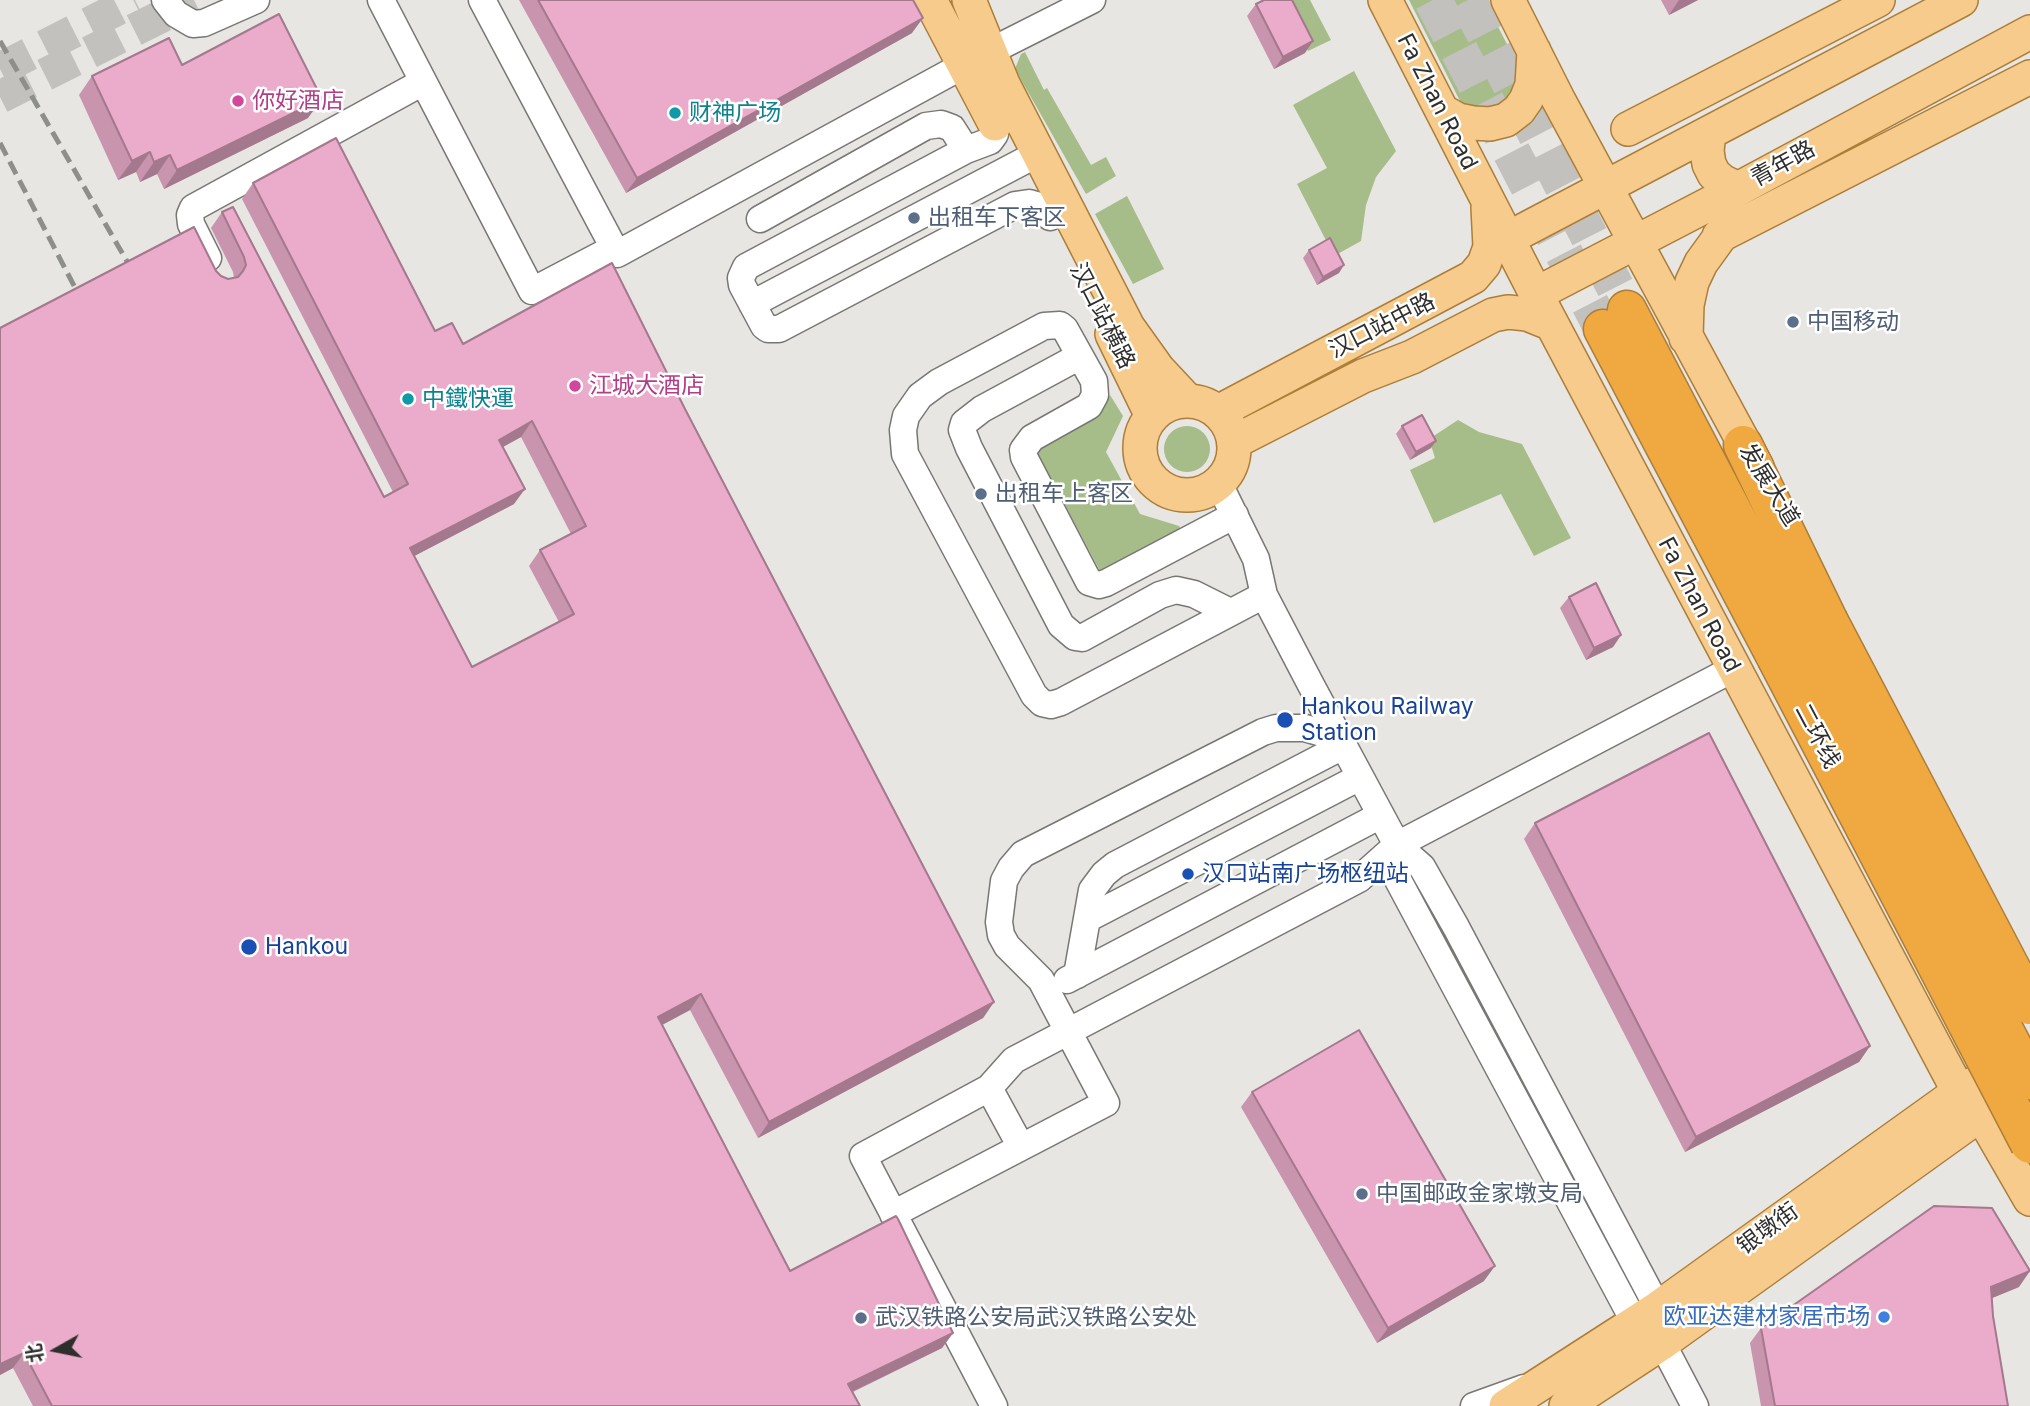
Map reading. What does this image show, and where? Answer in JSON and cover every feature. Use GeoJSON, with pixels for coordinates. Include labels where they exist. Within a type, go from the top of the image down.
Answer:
{"type":"FeatureCollection","features":[{"type":"Feature","properties":{"kind":"highway","name":"二环线"},"geometry":{"type":"LineString","coordinates":[[1615,320],[1802,640],[2030,1080]]}},
{"type":"Feature","properties":{"kind":"highway"},"geometry":{"type":"LineString","coordinates":[[1743,445],[1802,640],[2030,1005]]}},
{"type":"Feature","properties":{"kind":"highway","name":"二环线"},"geometry":{"type":"LineString","coordinates":[[1802,640],[2030,1144]]}},
{"type":"Feature","properties":{"kind":"main road"},"geometry":{"type":"LineString","coordinates":[[930,0],[976,58],[1003,84],[1128,327],[1157,369],[1187,400]]}},
{"type":"Feature","properties":{"kind":"main road"},"geometry":{"type":"LineString","coordinates":[[969,0],[976,58],[995,124]]}},
{"type":"Feature","properties":{"kind":"main road","name":"Fa Zhan Road"},"geometry":{"type":"LineString","coordinates":[[1385,0],[1507,239],[1878,940],[1970,1103],[2030,1199]]}},
{"type":"Feature","properties":{"kind":"main road","name":"发展大道"},"geometry":{"type":"LineString","coordinates":[[1508,0],[1743,445],[1825,575],[2030,970]]}},
{"type":"Feature","properties":{"kind":"main road"},"geometry":{"type":"LineString","coordinates":[[1628,129],[1878,0]]}},
{"type":"Feature","properties":{"kind":"main road"},"geometry":{"type":"LineString","coordinates":[[1885,40],[1935,0]]}},
{"type":"Feature","properties":{"kind":"main road"},"geometry":{"type":"LineString","coordinates":[[1507,239],[1961,0]]}},
{"type":"Feature","properties":{"kind":"main road","name":"青年路"},"geometry":{"type":"LineString","coordinates":[[1536,294],[2030,32]]}},
{"type":"Feature","properties":{"kind":"main road"},"geometry":{"type":"LineString","coordinates":[[1442,111],[1458,120],[1474,123],[1490,124],[1506,120],[1519,110],[1526,100],[1532,85],[1534,51]]}},
{"type":"Feature","properties":{"kind":"main road"},"geometry":{"type":"LineString","coordinates":[[1913,94],[2030,62]]}},
{"type":"Feature","properties":{"kind":"main road","name":"青年路"},"geometry":{"type":"LineString","coordinates":[[1719,236],[2030,77]]}},
{"type":"Feature","properties":{"kind":"main road"},"geometry":{"type":"LineString","coordinates":[[1558,99],[1582,116],[1628,129],[1722,126]]}},
{"type":"Feature","properties":{"kind":"main road"},"geometry":{"type":"LineString","coordinates":[[1722,126],[1709,164],[1722,181],[1738,189]]}},
{"type":"Feature","properties":{"kind":"main road"},"geometry":{"type":"LineString","coordinates":[[1686,338],[1687,305],[1692,282],[1701,262],[1739,212],[1795,157]]}},
{"type":"Feature","properties":{"kind":"main road","name":"汉口站中路"},"geometry":{"type":"LineString","coordinates":[[1218,412],[1473,277],[1484,264],[1490,247],[1488,201]]}},
{"type":"Feature","properties":{"kind":"main road","name":"汉口站横路"},"geometry":{"type":"LineString","coordinates":[[1050,217],[1119,347],[1152,416]]}},
{"type":"Feature","properties":{"kind":"main road","name":"汉口站中路"},"geometry":{"type":"LineString","coordinates":[[1234,442],[1363,376],[1412,356],[1493,315],[1508,312],[1527,314],[1552,324]]}},
{"type":"Feature","properties":{"kind":"main road"},"geometry":{"type":"LineString","coordinates":[[1187,400],[1198,401],[1218,412],[1232,430],[1234,442],[1232,464],[1219,484],[1196,495],[1183,496],[1159,486],[1150,477],[1140,453],[1144,427],[1152,416],[1174,402],[1187,400]]}},
{"type":"Feature","properties":{"kind":"main road"},"geometry":{"type":"LineString","coordinates":[[1878,940],[1903,946],[1922,945],[1942,937],[1961,922],[1985,884]]}},
{"type":"Feature","properties":{"kind":"main road","name":"银墩街"},"geometry":{"type":"LineString","coordinates":[[1566,1406],[1662,1343],[1970,1103],[2030,1053]]}},
{"type":"Feature","properties":{"kind":"main road","name":"银墩街"},"geometry":{"type":"LineString","coordinates":[[1506,1406],[1970,1103],[2030,1067]]}},
{"type":"Feature","properties":{"kind":"street"},"geometry":{"type":"LineString","coordinates":[[165,0],[176,14],[194,24],[204,23],[256,0]]}},
{"type":"Feature","properties":{"kind":"street"},"geometry":{"type":"LineString","coordinates":[[381,0],[532,291],[614,248]]}},
{"type":"Feature","properties":{"kind":"street"},"geometry":{"type":"LineString","coordinates":[[482,0],[617,254],[976,58],[1092,0]]}},
{"type":"Feature","properties":{"kind":"street"},"geometry":{"type":"LineString","coordinates":[[219,279],[191,225],[190,215],[193,208],[423,82]]}},
{"type":"Feature","properties":{"kind":"street"},"geometry":{"type":"LineString","coordinates":[[760,219],[926,126],[941,124],[952,128],[966,150]]}},
{"type":"Feature","properties":{"kind":"street"},"geometry":{"type":"LineString","coordinates":[[995,124],[994,138],[966,150],[746,267],[741,278],[764,326],[768,329],[779,329],[1015,205],[1036,205],[1050,217]]}},
{"type":"Feature","properties":{"kind":"street"},"geometry":{"type":"LineString","coordinates":[[752,304],[1039,153]]}},
{"type":"Feature","properties":{"kind":"street"},"geometry":{"type":"LineString","coordinates":[[1235,515],[1106,583],[1098,585],[1088,582],[1027,465],[1023,450],[1032,438],[1093,401],[1096,389],[1094,381],[1065,329],[1056,324],[1044,326],[929,388],[912,406],[903,430],[905,454],[1034,695],[1042,703],[1051,705],[1061,702],[1264,595]]}},
{"type":"Feature","properties":{"kind":"street"},"geometry":{"type":"LineString","coordinates":[[1080,356],[982,409],[964,423],[962,430],[1061,625],[1075,637],[1082,638],[1160,595],[1176,590],[1194,594],[1230,612]]}},
{"type":"Feature","properties":{"kind":"street"},"geometry":{"type":"LineString","coordinates":[[1219,484],[1256,559],[1264,595],[1397,845],[1422,867],[1429,879],[1646,1315],[1695,1406]]}},
{"type":"Feature","properties":{"kind":"street"},"geometry":{"type":"LineString","coordinates":[[993,1406],[863,1156],[989,1088],[1014,1060],[1359,879],[1397,845],[1734,669]]}},
{"type":"Feature","properties":{"kind":"street"},"geometry":{"type":"LineString","coordinates":[[893,1214],[1106,1103],[1047,990],[1035,972],[1006,946],[1001,935],[999,922],[1004,881],[1011,867],[1023,854],[1262,732],[1305,728],[1341,742]]}},
{"type":"Feature","properties":{"kind":"street"},"geometry":{"type":"LineString","coordinates":[[1077,975],[1092,890],[1104,874],[1115,865],[1341,742]]}},
{"type":"Feature","properties":{"kind":"street"},"geometry":{"type":"LineString","coordinates":[[1087,919],[1360,777]]}},
{"type":"Feature","properties":{"kind":"street"},"geometry":{"type":"LineString","coordinates":[[1047,990],[1381,815]]}},
{"type":"Feature","properties":{"kind":"street"},"geometry":{"type":"LineString","coordinates":[[989,1088],[1021,1147]]}},
{"type":"Feature","properties":{"kind":"street"},"geometry":{"type":"LineString","coordinates":[[1474,1406],[1542,1382]]}},
{"type":"Feature","properties":{"kind":"green space"},"geometry":{"type":"Polygon","coordinates":[[[1281,0],[1310,0],[1331,40],[1308,51],[1281,0]]]}},
{"type":"Feature","properties":{"kind":"green space"},"geometry":{"type":"Polygon","coordinates":[[[1409,0],[1484,0],[1519,67],[1517,91],[1497,112],[1473,109],[1460,101],[1409,0]]]}},
{"type":"Feature","properties":{"kind":"green space"},"geometry":{"type":"Polygon","coordinates":[[[1025,52],[1044,90],[1047,88],[1091,165],[1106,157],[1116,176],[1086,194],[1015,69],[1021,54],[1025,52]]]}},
{"type":"Feature","properties":{"kind":"green space"},"geometry":{"type":"Polygon","coordinates":[[[1354,71],[1396,151],[1376,177],[1366,205],[1361,241],[1334,256],[1297,184],[1327,168],[1293,105],[1354,71]]]}},
{"type":"Feature","properties":{"kind":"green space"},"geometry":{"type":"Polygon","coordinates":[[[1127,196],[1164,269],[1133,284],[1095,214],[1127,196]]]}},
{"type":"Feature","properties":{"kind":"green space"},"geometry":{"type":"Polygon","coordinates":[[[1110,395],[1123,416],[1106,452],[1140,514],[1179,526],[1187,541],[1160,540],[1100,571],[1035,448],[1099,411],[1110,395]]]}},
{"type":"Feature","properties":{"kind":"green space"},"geometry":{"type":"Polygon","coordinates":[[[1458,420],[1479,432],[1522,444],[1571,538],[1534,556],[1501,494],[1434,523],[1410,470],[1435,458],[1429,439],[1458,420]]]}},
{"type":"Feature","properties":{"kind":"green space"},"geometry":{"type":"Polygon","coordinates":[[[1187,426],[1203,433],[1210,449],[1203,465],[1187,472],[1171,465],[1164,449],[1171,433],[1187,426]]]}},
{"type":"Feature","properties":{"kind":"building","name":"财神广场"},"geometry":{"type":"Polygon","coordinates":[[[538,0],[913,0],[923,18],[637,178],[538,0]]]}},
{"type":"Feature","properties":{"kind":"building"},"geometry":{"type":"Polygon","coordinates":[[[1264,0],[1292,0],[1313,41],[1283,57],[1256,4],[1264,0]]]}},
{"type":"Feature","properties":{"kind":"building"},"geometry":{"type":"Polygon","coordinates":[[[279,14],[322,99],[177,170],[170,155],[154,162],[150,152],[132,161],[92,76],[169,38],[182,65],[279,14]]]}},
{"type":"Feature","properties":{"kind":"building"},"geometry":{"type":"Polygon","coordinates":[[[336,138],[435,331],[452,323],[463,344],[612,263],[685,409],[994,1002],[769,1122],[701,994],[658,1017],[790,1271],[896,1216],[898,1219],[953,1333],[848,1384],[860,1406],[52,1406],[24,1353],[0,1364],[0,328],[194,227],[216,271],[228,279],[238,277],[246,265],[222,212],[233,207],[384,497],[408,484],[253,183],[336,138]],[[532,421],[499,440],[525,489],[410,548],[472,667],[574,614],[540,550],[586,526],[532,421]]]}},
{"type":"Feature","properties":{"kind":"building"},"geometry":{"type":"Polygon","coordinates":[[[1330,238],[1344,265],[1323,277],[1309,250],[1330,238]]]}},
{"type":"Feature","properties":{"kind":"building"},"geometry":{"type":"Polygon","coordinates":[[[1422,415],[1436,441],[1416,452],[1402,426],[1422,415]]]}},
{"type":"Feature","properties":{"kind":"building"},"geometry":{"type":"Polygon","coordinates":[[[1596,583],[1621,635],[1594,648],[1569,597],[1596,583]]]}},
{"type":"Feature","properties":{"kind":"building"},"geometry":{"type":"Polygon","coordinates":[[[1709,733],[1870,1046],[1696,1137],[1535,823],[1709,733]]]}},
{"type":"Feature","properties":{"kind":"building","name":"中国邮政金家墩支局"},"geometry":{"type":"Polygon","coordinates":[[[1359,1030],[1495,1266],[1388,1328],[1252,1092],[1359,1030]]]}},
{"type":"Feature","properties":{"kind":"building","name":"欧亚达建材家居市场"},"geometry":{"type":"Polygon","coordinates":[[[1934,1206],[1992,1208],[2030,1271],[1991,1287],[1993,1316],[2008,1406],[1775,1406],[1761,1328],[1934,1206]]]}},
{"type":"Feature","properties":{"kind":"tunnel"},"geometry":{"type":"LineString","coordinates":[[0,69],[135,0]]}},
{"type":"Feature","properties":{"kind":"tunnel"},"geometry":{"type":"LineString","coordinates":[[0,97],[194,0]]}},
{"type":"Feature","properties":{"kind":"tunnel"},"geometry":{"type":"LineString","coordinates":[[1433,0],[1603,329]]}},
{"type":"Feature","properties":{"kind":"tunnel"},"geometry":{"type":"LineString","coordinates":[[1468,0],[1627,310]]}},
{"type":"Feature","properties":{"kind":"railway"},"geometry":{"type":"LineString","coordinates":[[0,41],[136,277]]}},
{"type":"Feature","properties":{"kind":"railway"},"geometry":{"type":"LineString","coordinates":[[0,143],[84,305]]}},
{"type":"Feature","properties":{"kind":"place","name":"你好酒店"},"geometry":{"type":"Point","coordinates":[238,101]}},
{"type":"Feature","properties":{"kind":"place","name":"财神广场"},"geometry":{"type":"Point","coordinates":[675,113]}},
{"type":"Feature","properties":{"kind":"place","name":"出租车下客区"},"geometry":{"type":"Point","coordinates":[914,218]}},
{"type":"Feature","properties":{"kind":"place","name":"中国移动"},"geometry":{"type":"Point","coordinates":[1793,322]}},
{"type":"Feature","properties":{"kind":"place","name":"江城大酒店"},"geometry":{"type":"Point","coordinates":[575,386]}},
{"type":"Feature","properties":{"kind":"place","name":"中鐵快運"},"geometry":{"type":"Point","coordinates":[408,399]}},
{"type":"Feature","properties":{"kind":"place","name":"出租车上客区"},"geometry":{"type":"Point","coordinates":[981,494]}},
{"type":"Feature","properties":{"kind":"place","name":"Hankou Railway Station"},"geometry":{"type":"Point","coordinates":[1285,720]}},
{"type":"Feature","properties":{"kind":"place","name":"汉口站南广场枢纽站"},"geometry":{"type":"Point","coordinates":[1188,874]}},
{"type":"Feature","properties":{"kind":"place","name":"Hankou"},"geometry":{"type":"Point","coordinates":[249,947]}},
{"type":"Feature","properties":{"kind":"place","name":"中国邮政金家墩支局"},"geometry":{"type":"Point","coordinates":[1362,1194]}},
{"type":"Feature","properties":{"kind":"place","name":"欧亚达建材家居市场"},"geometry":{"type":"Point","coordinates":[1884,1317]}},
{"type":"Feature","properties":{"kind":"place","name":"武汉铁路公安局武汉铁路公安处"},"geometry":{"type":"Point","coordinates":[861,1318]}}]}
